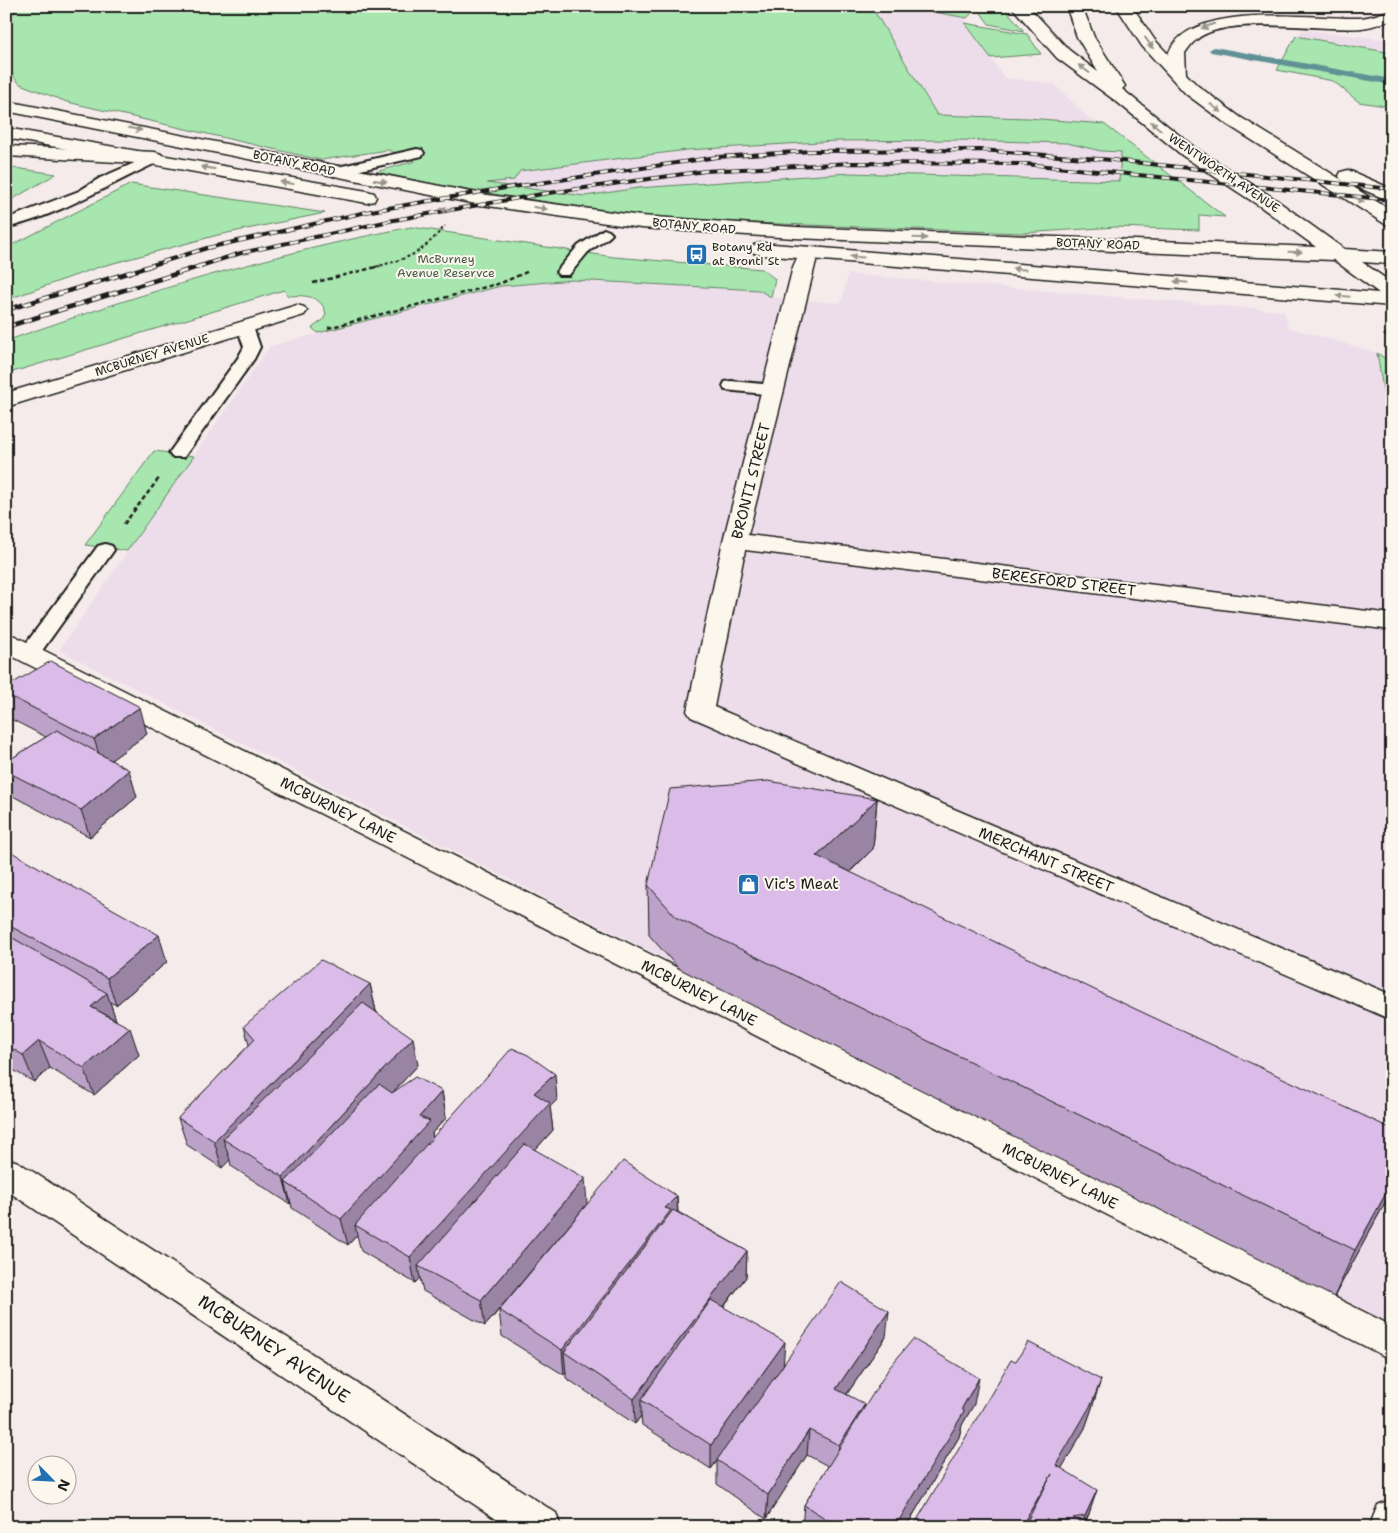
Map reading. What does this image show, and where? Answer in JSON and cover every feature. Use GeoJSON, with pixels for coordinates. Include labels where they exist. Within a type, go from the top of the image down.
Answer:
{"type":"FeatureCollection","features":[{"type":"Feature","properties":{"kind":"main road","name":"WENTWORTH AVENUE"},"geometry":{"type":"LineString","coordinates":[[1018,6],[1063,54],[1123,98],[1189,152],[1268,203],[1340,254],[1382,279],[1392,293]]}},
{"type":"Feature","properties":{"kind":"main road"},"geometry":{"type":"LineString","coordinates":[[1074,6],[1084,35],[1123,98]]}},
{"type":"Feature","properties":{"kind":"main road"},"geometry":{"type":"LineString","coordinates":[[1124,6],[1148,42],[1178,77],[1212,106],[1392,220]]}},
{"type":"Feature","properties":{"kind":"main road"},"geometry":{"type":"LineString","coordinates":[[1311,6],[1392,13]]}},
{"type":"Feature","properties":{"kind":"main road"},"geometry":{"type":"LineString","coordinates":[[1178,77],[1174,66],[1174,53],[1180,42],[1187,36],[1215,24],[1264,18],[1360,23],[1392,13]]}},
{"type":"Feature","properties":{"kind":"main road","name":"BOTANY ROAD"},"geometry":{"type":"LineString","coordinates":[[9,98],[87,120],[334,172],[410,187],[581,215],[766,232],[1340,254],[1392,258]]}},
{"type":"Feature","properties":{"kind":"main road","name":"BOTANY ROAD"},"geometry":{"type":"LineString","coordinates":[[6,133],[385,200],[604,234],[808,253],[1392,300]]}},
{"type":"Feature","properties":{"kind":"main road"},"geometry":{"type":"LineString","coordinates":[[1257,136],[1392,196]]}},
{"type":"Feature","properties":{"kind":"main road"},"geometry":{"type":"LineString","coordinates":[[6,151],[155,158]]}},
{"type":"Feature","properties":{"kind":"main road"},"geometry":{"type":"LineString","coordinates":[[1268,203],[1314,225],[1392,254]]}},
{"type":"Feature","properties":{"kind":"main road"},"geometry":{"type":"LineString","coordinates":[[1111,245],[1206,259],[1291,266],[1382,279]]}},
{"type":"Feature","properties":{"kind":"main road","name":"BRONTI STREET"},"geometry":{"type":"LineString","coordinates":[[700,712],[735,541],[808,253]]}},
{"type":"Feature","properties":{"kind":"main road","name":"MCBURNEY AVENUE"},"geometry":{"type":"LineString","coordinates":[[6,400],[297,311]]}},
{"type":"Feature","properties":{"kind":"main road","name":"BERESFORD STREET"},"geometry":{"type":"LineString","coordinates":[[735,541],[1392,622]]}},
{"type":"Feature","properties":{"kind":"main road","name":"MCBURNEY LANE"},"geometry":{"type":"LineString","coordinates":[[18,648],[1392,1344]]}},
{"type":"Feature","properties":{"kind":"main road","name":"MERCHANT STREET"},"geometry":{"type":"LineString","coordinates":[[700,712],[1392,1008]]}},
{"type":"Feature","properties":{"kind":"main road","name":"MCBURNEY AVENUE"},"geometry":{"type":"LineString","coordinates":[[6,1172],[542,1527]]}},
{"type":"Feature","properties":{"kind":"main road"},"geometry":{"type":"LineString","coordinates":[[1388,1527],[1392,1518]]}},
{"type":"Feature","properties":{"kind":"lane"},"geometry":{"type":"LineString","coordinates":[[334,172],[417,153]]}},
{"type":"Feature","properties":{"kind":"lane"},"geometry":{"type":"LineString","coordinates":[[6,224],[84,194],[105,181],[155,158]]}},
{"type":"Feature","properties":{"kind":"lane"},"geometry":{"type":"LineString","coordinates":[[564,272],[583,249],[604,234]]}},
{"type":"Feature","properties":{"kind":"lane"},"geometry":{"type":"LineString","coordinates":[[178,453],[246,359],[252,347],[244,327]]}},
{"type":"Feature","properties":{"kind":"lane"},"geometry":{"type":"LineString","coordinates":[[731,386],[774,390]]}},
{"type":"Feature","properties":{"kind":"lane"},"geometry":{"type":"LineString","coordinates":[[18,648],[105,550]]}},
{"type":"Feature","properties":{"kind":"path"},"geometry":{"type":"LineString","coordinates":[[297,311],[294,294],[300,287],[405,259],[424,249],[445,226]]}},
{"type":"Feature","properties":{"kind":"path"},"geometry":{"type":"LineString","coordinates":[[333,326],[501,283],[533,269]]}},
{"type":"Feature","properties":{"kind":"path"},"geometry":{"type":"LineString","coordinates":[[1385,334],[1392,339]]}},
{"type":"Feature","properties":{"kind":"path"},"geometry":{"type":"LineString","coordinates":[[105,550],[178,453]]}},
{"type":"Feature","properties":{"kind":"shaded area"},"geometry":{"type":"Polygon","coordinates":[[[901,6],[967,18],[965,23],[1005,78],[1054,84],[1094,123],[1028,118],[937,115],[872,9],[901,6]]]}},
{"type":"Feature","properties":{"kind":"shaded area"},"geometry":{"type":"Polygon","coordinates":[[[1304,30],[1392,40],[1392,53],[1296,36],[1304,30]]]}},
{"type":"Feature","properties":{"kind":"shaded area"},"geometry":{"type":"Polygon","coordinates":[[[957,140],[1067,143],[1101,151],[1122,152],[1119,181],[982,176],[638,188],[586,196],[484,182],[514,180],[520,171],[687,150],[836,141],[957,140]]]}},
{"type":"Feature","properties":{"kind":"shaded area"},"geometry":{"type":"Polygon","coordinates":[[[848,274],[1284,311],[1288,327],[1377,353],[1392,444],[1392,1333],[1368,1317],[59,650],[270,346],[501,286],[573,280],[760,290],[771,297],[841,303],[848,274]]]}},
{"type":"Feature","properties":{"kind":"green space"},"geometry":{"type":"Polygon","coordinates":[[[18,6],[897,6],[873,9],[937,115],[1028,118],[1104,124],[1225,217],[1199,215],[1199,230],[1116,227],[1023,233],[753,223],[629,215],[448,187],[376,172],[415,161],[388,150],[321,160],[67,102],[20,84],[6,68],[6,25],[18,6]],[[957,140],[836,141],[687,150],[520,171],[514,180],[487,183],[585,196],[638,188],[849,173],[1119,181],[1121,152],[1101,151],[1067,143],[957,140]]]}},
{"type":"Feature","properties":{"kind":"green space"},"geometry":{"type":"Polygon","coordinates":[[[901,6],[979,6],[967,18],[901,6]]]}},
{"type":"Feature","properties":{"kind":"green space"},"geometry":{"type":"Polygon","coordinates":[[[987,6],[1003,6],[1024,31],[989,24],[981,13],[987,6]]]}},
{"type":"Feature","properties":{"kind":"green space"},"geometry":{"type":"Polygon","coordinates":[[[965,23],[1027,34],[1041,54],[991,58],[965,23]]]}},
{"type":"Feature","properties":{"kind":"green space"},"geometry":{"type":"Polygon","coordinates":[[[1296,36],[1392,53],[1392,107],[1359,102],[1333,81],[1277,70],[1296,36]]]}},
{"type":"Feature","properties":{"kind":"green space"},"geometry":{"type":"Polygon","coordinates":[[[15,168],[56,174],[6,203],[6,169],[15,168]]]}},
{"type":"Feature","properties":{"kind":"green space"},"geometry":{"type":"Polygon","coordinates":[[[131,184],[325,213],[218,235],[99,267],[6,300],[6,248],[131,184]]]}},
{"type":"Feature","properties":{"kind":"green space","name":"McBurney Avenue Reservce"},"geometry":{"type":"Polygon","coordinates":[[[411,227],[614,257],[762,269],[775,279],[771,297],[759,290],[573,280],[501,286],[318,333],[312,328],[323,320],[326,314],[321,303],[306,296],[288,296],[284,290],[6,374],[6,341],[106,307],[207,276],[308,249],[411,227]]]}},
{"type":"Feature","properties":{"kind":"green space"},"geometry":{"type":"Polygon","coordinates":[[[1377,353],[1392,363],[1392,444],[1377,353]]]}},
{"type":"Feature","properties":{"kind":"green space"},"geometry":{"type":"Polygon","coordinates":[[[154,451],[194,456],[127,551],[85,545],[154,451]]]}},
{"type":"Feature","properties":{"kind":"building"},"geometry":{"type":"Polygon","coordinates":[[[51,661],[140,707],[94,739],[6,694],[6,687],[51,661]]]}},
{"type":"Feature","properties":{"kind":"building"},"geometry":{"type":"Polygon","coordinates":[[[57,730],[129,770],[81,810],[6,771],[6,762],[57,730]]]}},
{"type":"Feature","properties":{"kind":"building"},"geometry":{"type":"Polygon","coordinates":[[[768,781],[877,799],[817,856],[1099,992],[1392,1129],[1392,1182],[1355,1250],[677,918],[648,885],[670,789],[768,781]]]}},
{"type":"Feature","properties":{"kind":"building"},"geometry":{"type":"Polygon","coordinates":[[[6,849],[159,935],[107,978],[6,924],[6,849]]]}},
{"type":"Feature","properties":{"kind":"building"},"geometry":{"type":"Polygon","coordinates":[[[6,934],[107,993],[91,1007],[130,1028],[84,1068],[39,1041],[23,1055],[6,1045],[6,934]]]}},
{"type":"Feature","properties":{"kind":"building"},"geometry":{"type":"Polygon","coordinates":[[[321,960],[370,984],[214,1141],[178,1118],[255,1039],[244,1026],[321,960]]]}},
{"type":"Feature","properties":{"kind":"building"},"geometry":{"type":"Polygon","coordinates":[[[363,1003],[413,1038],[283,1177],[223,1139],[363,1003]]]}},
{"type":"Feature","properties":{"kind":"building"},"geometry":{"type":"Polygon","coordinates":[[[512,1048],[528,1055],[555,1074],[534,1093],[550,1103],[410,1257],[355,1225],[512,1048]]]}},
{"type":"Feature","properties":{"kind":"building"},"geometry":{"type":"Polygon","coordinates":[[[415,1077],[442,1091],[419,1117],[430,1121],[341,1219],[285,1182],[379,1084],[392,1093],[415,1077]]]}},
{"type":"Feature","properties":{"kind":"building"},"geometry":{"type":"Polygon","coordinates":[[[525,1144],[585,1178],[481,1300],[418,1266],[525,1144]]]}},
{"type":"Feature","properties":{"kind":"building"},"geometry":{"type":"Polygon","coordinates":[[[623,1161],[677,1196],[665,1208],[671,1210],[562,1350],[499,1310],[623,1161]]]}},
{"type":"Feature","properties":{"kind":"building"},"geometry":{"type":"Polygon","coordinates":[[[673,1210],[747,1251],[634,1399],[564,1352],[673,1210]]]}},
{"type":"Feature","properties":{"kind":"building"},"geometry":{"type":"Polygon","coordinates":[[[841,1282],[889,1311],[836,1389],[865,1404],[839,1445],[809,1430],[768,1495],[717,1460],[841,1282]]]}},
{"type":"Feature","properties":{"kind":"building"},"geometry":{"type":"Polygon","coordinates":[[[711,1300],[785,1342],[711,1445],[641,1400],[711,1300]]]}},
{"type":"Feature","properties":{"kind":"building"},"geometry":{"type":"Polygon","coordinates":[[[913,1339],[979,1378],[962,1408],[964,1412],[895,1527],[839,1527],[804,1505],[889,1368],[913,1339]]]}},
{"type":"Feature","properties":{"kind":"building"},"geometry":{"type":"Polygon","coordinates":[[[1028,1342],[1101,1380],[1092,1403],[1056,1465],[1097,1490],[1085,1516],[1073,1518],[1089,1527],[1024,1527],[1052,1474],[1021,1527],[913,1527],[1011,1360],[1016,1361],[1028,1342]]]}},
{"type":"Feature","properties":{"kind":"waterway"},"geometry":{"type":"LineString","coordinates":[[957,6],[973,9]]}},
{"type":"Feature","properties":{"kind":"waterway"},"geometry":{"type":"LineString","coordinates":[[1214,50],[1392,82]]}},
{"type":"Feature","properties":{"kind":"railway"},"geometry":{"type":"LineString","coordinates":[[146,267],[207,248],[371,211],[499,189],[717,157],[812,151],[980,150],[1112,160],[1392,189]]}},
{"type":"Feature","properties":{"kind":"railway"},"geometry":{"type":"LineString","coordinates":[[197,267],[241,253],[394,220],[542,194],[705,171],[852,163],[1026,164],[1392,200]]}},
{"type":"Feature","properties":{"kind":"railway"},"geometry":{"type":"LineString","coordinates":[[6,310],[150,266]]}},
{"type":"Feature","properties":{"kind":"railway"},"geometry":{"type":"LineString","coordinates":[[6,327],[201,266]]}},
{"type":"Feature","properties":{"kind":"place","name":"Botany Rd at Bronti St"},"geometry":{"type":"Point","coordinates":[696,254]}},
{"type":"Feature","properties":{"kind":"place","name":"Vic's Meat"},"geometry":{"type":"Point","coordinates":[748,884]}}]}
